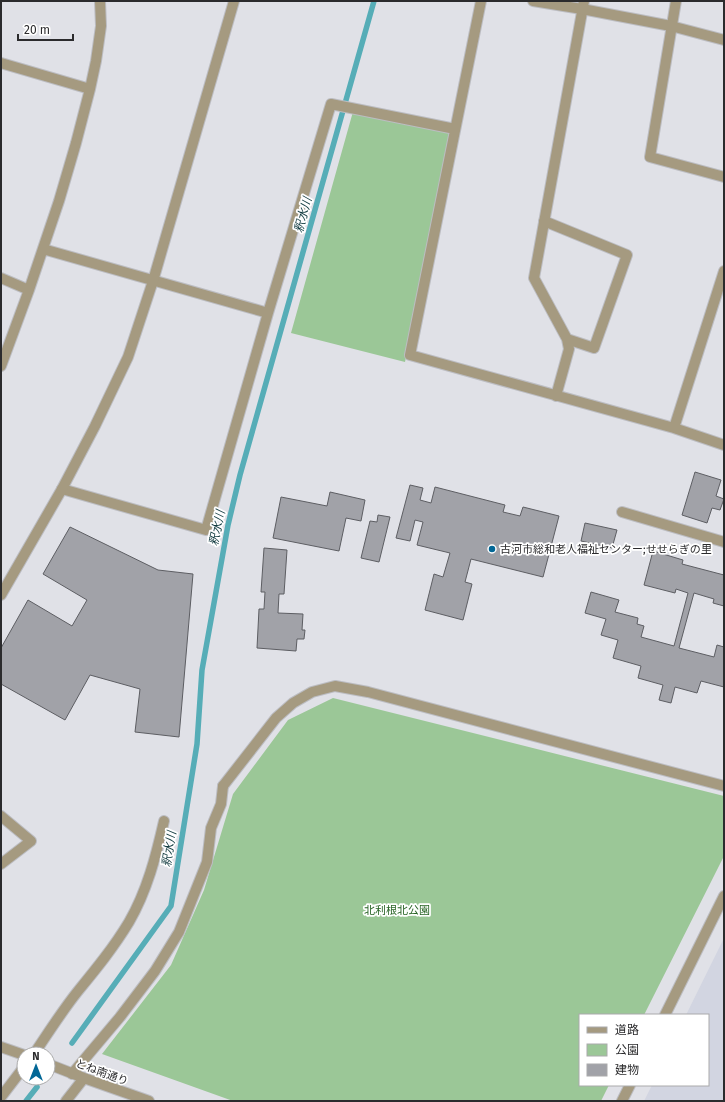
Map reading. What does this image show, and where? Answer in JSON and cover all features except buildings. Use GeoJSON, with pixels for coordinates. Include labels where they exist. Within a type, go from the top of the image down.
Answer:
{"type":"FeatureCollection","features":[{"type":"Feature","properties":{"kind":"street"},"geometry":{"type":"LineString","coordinates":[[1,366],[29,290],[59,201],[90,89],[96,62],[101,26],[100,1]]}},
{"type":"Feature","properties":{"kind":"street"},"geometry":{"type":"LineString","coordinates":[[1,595],[62,489],[98,420],[128,357],[153,281],[234,1]]}},
{"type":"Feature","properties":{"kind":"street"},"geometry":{"type":"LineString","coordinates":[[480,1],[410,356],[674,428],[724,445]]}},
{"type":"Feature","properties":{"kind":"street"},"geometry":{"type":"LineString","coordinates":[[533,1],[583,5],[724,40]]}},
{"type":"Feature","properties":{"kind":"street"},"geometry":{"type":"LineString","coordinates":[[676,1],[650,157],[724,178]]}},
{"type":"Feature","properties":{"kind":"street"},"geometry":{"type":"LineString","coordinates":[[556,396],[568,349],[567,339],[534,278],[583,5]]}},
{"type":"Feature","properties":{"kind":"street"},"geometry":{"type":"LineString","coordinates":[[1,63],[90,89]]}},
{"type":"Feature","properties":{"kind":"street"},"geometry":{"type":"LineString","coordinates":[[62,489],[206,530],[268,313],[331,104],[455,129]]}},
{"type":"Feature","properties":{"kind":"street"},"geometry":{"type":"LineString","coordinates":[[544,221],[627,255],[594,348],[567,339]]}},
{"type":"Feature","properties":{"kind":"street"},"geometry":{"type":"LineString","coordinates":[[43,249],[268,313]]}},
{"type":"Feature","properties":{"kind":"street"},"geometry":{"type":"LineString","coordinates":[[674,428],[724,271]]}},
{"type":"Feature","properties":{"kind":"street"},"geometry":{"type":"LineString","coordinates":[[1,278],[29,290]]}},
{"type":"Feature","properties":{"kind":"street"},"geometry":{"type":"LineString","coordinates":[[622,512],[724,542]]}},
{"type":"Feature","properties":{"kind":"street"},"geometry":{"type":"LineString","coordinates":[[72,1074],[120,1017],[154,971],[179,932],[207,862],[211,828],[221,804],[223,786],[276,718],[293,703],[312,692],[335,686],[368,692],[724,786]]}},
{"type":"Feature","properties":{"kind":"street"},"geometry":{"type":"LineString","coordinates":[[1,816],[31,841],[1,864]]}},
{"type":"Feature","properties":{"kind":"street"},"geometry":{"type":"LineString","coordinates":[[39,1046],[77,992],[101,963],[129,921],[144,890],[154,862],[164,821]]}},
{"type":"Feature","properties":{"kind":"street"},"geometry":{"type":"LineString","coordinates":[[665,1014],[724,896]]}},
{"type":"Feature","properties":{"kind":"street"},"geometry":{"type":"LineString","coordinates":[[1,1047],[16,1052]]}},
{"type":"Feature","properties":{"kind":"street","name":"とね南通り"},"geometry":{"type":"LineString","coordinates":[[56,1067],[149,1101]]}},
{"type":"Feature","properties":{"kind":"street"},"geometry":{"type":"LineString","coordinates":[[1,1097],[16,1077]]}},
{"type":"Feature","properties":{"kind":"street"},"geometry":{"type":"LineString","coordinates":[[66,1101],[84,1078]]}},
{"type":"Feature","properties":{"kind":"street"},"geometry":{"type":"LineString","coordinates":[[622,1101],[630,1086]]}},
{"type":"Feature","properties":{"kind":"shaded area"},"geometry":{"type":"Polygon","coordinates":[[[724,938],[724,1101],[644,1101],[652,1086],[709,1086],[709,1014],[686,1014],[724,938]]]}},
{"type":"Feature","properties":{"kind":"green space"},"geometry":{"type":"Polygon","coordinates":[[[354,108],[454,134],[405,362],[291,333],[354,108]]]}},
{"type":"Feature","properties":{"kind":"green space","name":"北利根北公園"},"geometry":{"type":"Polygon","coordinates":[[[333,698],[724,796],[724,856],[645,1014],[579,1014],[579,1086],[608,1086],[601,1101],[233,1101],[102,1054],[171,965],[204,890],[233,794],[288,720],[333,698]]]}},
{"type":"Feature","properties":{"kind":"waterway","name":"釈水川"},"geometry":{"type":"LineString","coordinates":[[72,1043],[171,906],[197,744],[202,670],[228,525],[240,475],[374,1]]}},
{"type":"Feature","properties":{"kind":"waterway","name":"釈水川"},"geometry":{"type":"LineString","coordinates":[[26,1101],[37,1087]]}},
{"type":"Feature","properties":{"kind":"place","name":"古河市総和老人福祉センター;せせらぎの里"},"geometry":{"type":"Point","coordinates":[492,549]}}]}
